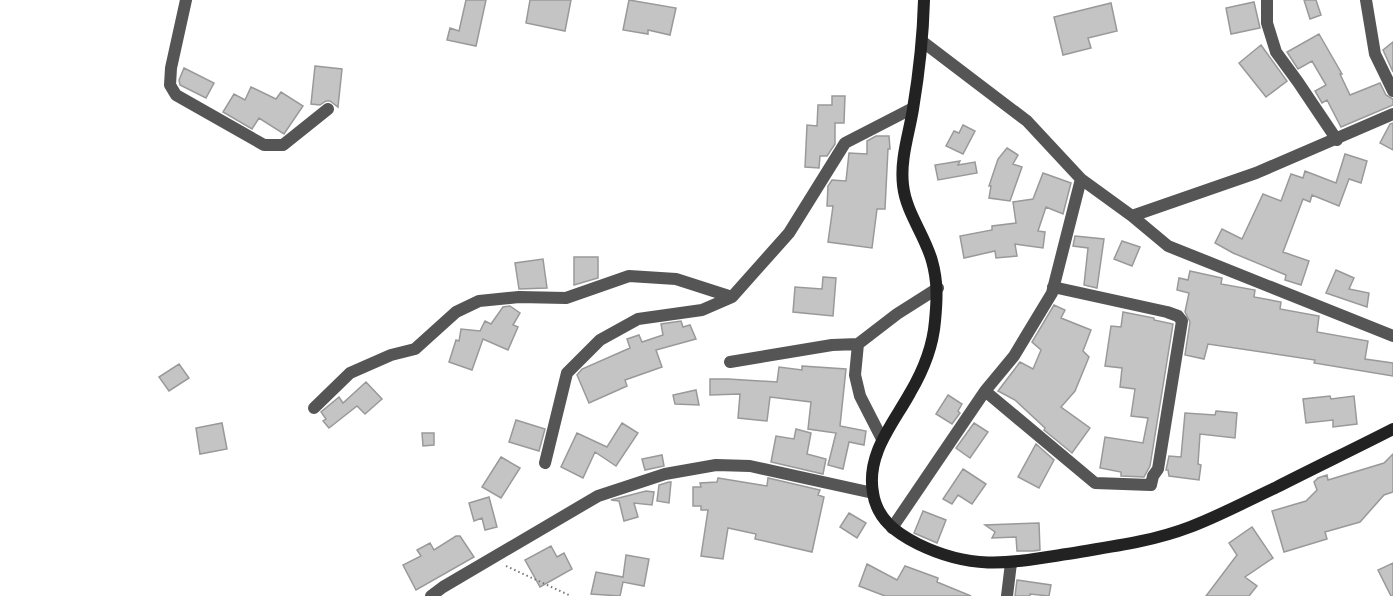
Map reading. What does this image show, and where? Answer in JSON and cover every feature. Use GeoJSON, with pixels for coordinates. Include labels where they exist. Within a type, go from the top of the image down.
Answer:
{"type":"FeatureCollection","features":[{"type":"Feature","properties":{"kind":"main road"},"geometry":{"type":"LineString","coordinates":[[924,0],[923,42],[902,165],[903,187],[914,221],[932,259],[938,288],[934,332],[925,363],[911,392],[882,439],[875,458],[872,474],[873,493],[880,515],[892,528],[904,537],[937,553],[972,563],[1011,563],[1150,540],[1190,528],[1234,508],[1393,429]]}},
{"type":"Feature","properties":{"kind":"street"},"geometry":{"type":"LineString","coordinates":[[186,0],[170,85],[176,95],[264,146],[283,145],[328,109]]}},
{"type":"Feature","properties":{"kind":"street"},"geometry":{"type":"LineString","coordinates":[[1267,0],[1267,22],[1275,52],[1299,82],[1337,140]]}},
{"type":"Feature","properties":{"kind":"street"},"geometry":{"type":"LineString","coordinates":[[1366,0],[1375,54],[1393,91]]}},
{"type":"Feature","properties":{"kind":"street"},"geometry":{"type":"LineString","coordinates":[[923,42],[1027,121],[1081,179],[1132,216],[1168,246],[1393,336]]}},
{"type":"Feature","properties":{"kind":"street"},"geometry":{"type":"LineString","coordinates":[[545,463],[567,373],[600,340],[638,319],[702,310],[732,297],[789,233],[845,143],[913,108]]}},
{"type":"Feature","properties":{"kind":"street"},"geometry":{"type":"LineString","coordinates":[[1132,216],[1256,173],[1393,114]]}},
{"type":"Feature","properties":{"kind":"street"},"geometry":{"type":"LineString","coordinates":[[892,528],[985,391],[1014,356],[1052,293],[1081,179]]}},
{"type":"Feature","properties":{"kind":"street"},"geometry":{"type":"LineString","coordinates":[[314,408],[350,373],[391,355],[415,349],[456,312],[478,301],[519,297],[566,298],[629,276],[676,279],[732,297]]}},
{"type":"Feature","properties":{"kind":"street"},"geometry":{"type":"LineString","coordinates":[[985,391],[1095,483],[1150,485],[1158,469],[1182,321],[1178,316],[1167,312],[1053,287]]}},
{"type":"Feature","properties":{"kind":"street"},"geometry":{"type":"LineString","coordinates":[[730,362],[832,345],[858,344],[897,314],[938,288]]}},
{"type":"Feature","properties":{"kind":"street"},"geometry":{"type":"LineString","coordinates":[[858,344],[855,375],[860,396],[882,439]]}},
{"type":"Feature","properties":{"kind":"street"},"geometry":{"type":"LineString","coordinates":[[431,596],[598,496],[665,474],[716,465],[750,466],[873,493]]}},
{"type":"Feature","properties":{"kind":"street"},"geometry":{"type":"LineString","coordinates":[[1007,596],[1011,563]]}},
{"type":"Feature","properties":{"kind":"path"},"geometry":{"type":"LineString","coordinates":[[490,559],[571,596]]}},
{"type":"Feature","properties":{"kind":"building"},"geometry":{"type":"Polygon","coordinates":[[[466,0],[486,0],[476,46],[447,40],[450,28],[459,31],[466,0]]]}},
{"type":"Feature","properties":{"kind":"building"},"geometry":{"type":"Polygon","coordinates":[[[530,0],[571,0],[565,31],[526,23],[530,0]]]}},
{"type":"Feature","properties":{"kind":"building"},"geometry":{"type":"Polygon","coordinates":[[[629,0],[676,8],[670,35],[648,30],[648,34],[623,30],[629,0]]]}},
{"type":"Feature","properties":{"kind":"building"},"geometry":{"type":"Polygon","coordinates":[[[1304,0],[1316,0],[1321,15],[1310,19],[1304,0]]]}},
{"type":"Feature","properties":{"kind":"building"},"geometry":{"type":"Polygon","coordinates":[[[1254,2],[1260,28],[1231,34],[1226,8],[1254,2]]]}},
{"type":"Feature","properties":{"kind":"building"},"geometry":{"type":"Polygon","coordinates":[[[1111,3],[1117,31],[1088,38],[1091,48],[1063,55],[1054,17],[1111,3]]]}},
{"type":"Feature","properties":{"kind":"building"},"geometry":{"type":"Polygon","coordinates":[[[1319,34],[1342,74],[1340,74],[1350,95],[1380,83],[1386,95],[1393,99],[1393,105],[1341,127],[1327,100],[1322,103],[1315,91],[1326,85],[1312,61],[1298,69],[1287,52],[1319,34]]]}},
{"type":"Feature","properties":{"kind":"building"},"geometry":{"type":"Polygon","coordinates":[[[1393,42],[1393,72],[1383,50],[1393,42]]]}},
{"type":"Feature","properties":{"kind":"building"},"geometry":{"type":"Polygon","coordinates":[[[1261,45],[1287,81],[1266,97],[1239,63],[1261,45]]]}},
{"type":"Feature","properties":{"kind":"building"},"geometry":{"type":"Polygon","coordinates":[[[315,66],[342,69],[338,107],[330,101],[320,105],[311,104],[315,66]]]}},
{"type":"Feature","properties":{"kind":"building"},"geometry":{"type":"Polygon","coordinates":[[[184,68],[214,83],[206,98],[180,85],[179,80],[184,68]]]}},
{"type":"Feature","properties":{"kind":"building"},"geometry":{"type":"Polygon","coordinates":[[[251,87],[276,99],[281,92],[303,106],[284,134],[259,118],[252,129],[223,112],[234,94],[245,100],[251,87]]]}},
{"type":"Feature","properties":{"kind":"building"},"geometry":{"type":"Polygon","coordinates":[[[832,96],[845,96],[844,123],[835,123],[835,144],[827,156],[820,156],[819,168],[805,167],[807,125],[817,126],[818,105],[832,105],[832,96]]]}},
{"type":"Feature","properties":{"kind":"building"},"geometry":{"type":"Polygon","coordinates":[[[1393,123],[1393,150],[1380,143],[1390,124],[1393,123]]]}},
{"type":"Feature","properties":{"kind":"building"},"geometry":{"type":"Polygon","coordinates":[[[963,125],[975,131],[963,154],[946,146],[954,131],[959,133],[963,125]]]}},
{"type":"Feature","properties":{"kind":"building"},"geometry":{"type":"Polygon","coordinates":[[[876,136],[889,136],[890,149],[888,149],[885,209],[877,209],[872,248],[828,242],[833,206],[827,206],[828,186],[832,180],[846,181],[849,153],[867,154],[867,141],[876,136]]]}},
{"type":"Feature","properties":{"kind":"building"},"geometry":{"type":"Polygon","coordinates":[[[1007,148],[1018,155],[1013,164],[1022,167],[1010,201],[989,198],[991,186],[989,186],[998,159],[1007,148]]]}},
{"type":"Feature","properties":{"kind":"building"},"geometry":{"type":"Polygon","coordinates":[[[1345,154],[1367,161],[1361,183],[1349,179],[1339,206],[1312,195],[1310,202],[1303,199],[1283,252],[1309,261],[1301,285],[1285,280],[1286,275],[1215,243],[1222,229],[1242,239],[1263,194],[1281,201],[1291,174],[1303,178],[1305,171],[1336,183],[1345,154]]]}},
{"type":"Feature","properties":{"kind":"building"},"geometry":{"type":"Polygon","coordinates":[[[960,161],[958,165],[975,162],[977,173],[938,180],[935,165],[960,161]]]}},
{"type":"Feature","properties":{"kind":"building"},"geometry":{"type":"Polygon","coordinates":[[[1043,173],[1071,183],[1063,214],[1046,207],[1038,231],[1045,232],[1043,248],[1015,244],[1017,256],[996,258],[995,251],[964,258],[960,236],[992,230],[992,226],[1016,223],[1013,202],[1033,199],[1043,173]]]}},
{"type":"Feature","properties":{"kind":"building"},"geometry":{"type":"Polygon","coordinates":[[[1075,236],[1104,239],[1097,288],[1084,285],[1088,248],[1073,246],[1075,236]]]}},
{"type":"Feature","properties":{"kind":"building"},"geometry":{"type":"Polygon","coordinates":[[[1122,241],[1140,247],[1132,266],[1114,259],[1122,241]]]}},
{"type":"Feature","properties":{"kind":"building"},"geometry":{"type":"Polygon","coordinates":[[[574,257],[598,257],[598,278],[574,285],[574,257]]]}},
{"type":"Feature","properties":{"kind":"building"},"geometry":{"type":"Polygon","coordinates":[[[543,259],[547,288],[519,289],[515,263],[543,259]]]}},
{"type":"Feature","properties":{"kind":"building"},"geometry":{"type":"Polygon","coordinates":[[[1336,270],[1354,278],[1349,289],[1369,293],[1367,307],[1326,293],[1336,270]]]}},
{"type":"Feature","properties":{"kind":"building"},"geometry":{"type":"Polygon","coordinates":[[[1190,271],[1222,278],[1221,284],[1255,290],[1254,297],[1281,302],[1280,309],[1319,316],[1317,332],[1368,341],[1365,359],[1393,363],[1393,376],[1314,363],[1315,360],[1208,344],[1204,359],[1185,355],[1190,322],[1185,312],[1189,293],[1177,290],[1179,278],[1188,280],[1190,271]]]}},
{"type":"Feature","properties":{"kind":"building"},"geometry":{"type":"Polygon","coordinates":[[[823,277],[836,278],[833,316],[793,312],[795,287],[822,289],[823,277]]]}},
{"type":"Feature","properties":{"kind":"building"},"geometry":{"type":"Polygon","coordinates":[[[1054,305],[1065,310],[1061,318],[1091,330],[1083,351],[1089,357],[1075,391],[1061,407],[1090,428],[1072,453],[1044,430],[1045,428],[1015,400],[998,391],[1020,362],[1033,369],[1041,350],[1032,342],[1054,305]]]}},
{"type":"Feature","properties":{"kind":"building"},"geometry":{"type":"Polygon","coordinates":[[[510,306],[520,313],[513,325],[518,327],[508,350],[483,339],[472,370],[449,362],[456,340],[459,341],[461,329],[480,331],[485,321],[491,324],[503,307],[510,306]]]}},
{"type":"Feature","properties":{"kind":"building"},"geometry":{"type":"Polygon","coordinates":[[[1123,312],[1173,324],[1150,466],[1144,477],[1121,476],[1121,472],[1100,468],[1105,437],[1143,443],[1148,418],[1131,416],[1135,389],[1120,387],[1122,368],[1105,366],[1111,326],[1121,327],[1123,312]]]}},
{"type":"Feature","properties":{"kind":"building"},"geometry":{"type":"Polygon","coordinates":[[[681,321],[683,327],[690,325],[696,339],[656,350],[662,367],[625,380],[627,386],[589,403],[577,375],[582,369],[630,348],[627,339],[639,335],[642,342],[663,335],[661,324],[681,321]]]}},
{"type":"Feature","properties":{"kind":"building"},"geometry":{"type":"Polygon","coordinates":[[[179,364],[189,378],[169,391],[159,377],[179,364]]]}},
{"type":"Feature","properties":{"kind":"building"},"geometry":{"type":"Polygon","coordinates":[[[802,366],[846,369],[840,426],[866,431],[864,445],[849,442],[843,469],[828,465],[836,433],[808,429],[811,402],[770,397],[767,421],[738,418],[740,394],[710,395],[710,379],[777,382],[779,367],[802,370],[802,366]]]}},
{"type":"Feature","properties":{"kind":"building"},"geometry":{"type":"Polygon","coordinates":[[[366,382],[382,399],[365,414],[357,406],[329,428],[323,421],[326,419],[321,412],[339,397],[343,403],[366,382]]]}},
{"type":"Feature","properties":{"kind":"building"},"geometry":{"type":"Polygon","coordinates":[[[696,390],[699,405],[675,404],[673,395],[696,390]]]}},
{"type":"Feature","properties":{"kind":"building"},"geometry":{"type":"Polygon","coordinates":[[[948,395],[962,404],[958,411],[960,413],[952,424],[936,414],[948,395]]]}},
{"type":"Feature","properties":{"kind":"building"},"geometry":{"type":"Polygon","coordinates":[[[1330,396],[1331,399],[1354,396],[1357,424],[1333,427],[1333,420],[1306,423],[1303,399],[1330,396]]]}},
{"type":"Feature","properties":{"kind":"building"},"geometry":{"type":"Polygon","coordinates":[[[1216,411],[1237,413],[1235,438],[1200,434],[1199,480],[1169,476],[1166,470],[1169,456],[1181,457],[1185,413],[1215,415],[1216,411]]]}},
{"type":"Feature","properties":{"kind":"building"},"geometry":{"type":"Polygon","coordinates":[[[516,420],[545,429],[539,451],[509,442],[516,420]]]}},
{"type":"Feature","properties":{"kind":"building"},"geometry":{"type":"Polygon","coordinates":[[[222,423],[227,449],[200,454],[196,428],[222,423]]]}},
{"type":"Feature","properties":{"kind":"building"},"geometry":{"type":"Polygon","coordinates":[[[622,423],[638,433],[616,466],[595,452],[583,478],[561,467],[577,433],[607,447],[622,423]]]}},
{"type":"Feature","properties":{"kind":"building"},"geometry":{"type":"Polygon","coordinates":[[[974,423],[988,432],[970,458],[956,448],[974,423]]]}},
{"type":"Feature","properties":{"kind":"building"},"geometry":{"type":"Polygon","coordinates":[[[796,429],[811,433],[807,454],[826,459],[823,474],[771,462],[776,436],[794,439],[796,429]]]}},
{"type":"Feature","properties":{"kind":"building"},"geometry":{"type":"Polygon","coordinates":[[[422,433],[434,433],[434,445],[423,446],[422,433]]]}},
{"type":"Feature","properties":{"kind":"building"},"geometry":{"type":"Polygon","coordinates":[[[1036,444],[1054,460],[1039,488],[1018,477],[1036,444]]]}},
{"type":"Feature","properties":{"kind":"building"},"geometry":{"type":"Polygon","coordinates":[[[1393,454],[1393,492],[1384,495],[1360,522],[1325,532],[1327,539],[1284,552],[1272,511],[1306,501],[1317,490],[1314,482],[1318,478],[1327,475],[1328,480],[1384,463],[1393,454]]]}},
{"type":"Feature","properties":{"kind":"building"},"geometry":{"type":"Polygon","coordinates":[[[662,455],[664,466],[645,470],[642,459],[662,455]]]}},
{"type":"Feature","properties":{"kind":"building"},"geometry":{"type":"Polygon","coordinates":[[[501,457],[520,468],[501,498],[482,487],[501,457]]]}},
{"type":"Feature","properties":{"kind":"building"},"geometry":{"type":"Polygon","coordinates":[[[963,469],[986,484],[972,504],[958,495],[952,504],[943,499],[963,469]]]}},
{"type":"Feature","properties":{"kind":"building"},"geometry":{"type":"Polygon","coordinates":[[[718,478],[767,486],[768,478],[820,490],[818,495],[824,497],[812,552],[755,539],[756,534],[728,528],[723,559],[701,556],[708,510],[701,510],[701,506],[693,506],[693,487],[701,487],[700,483],[717,482],[718,478]]]}},
{"type":"Feature","properties":{"kind":"building"},"geometry":{"type":"Polygon","coordinates":[[[671,482],[669,503],[657,501],[659,485],[671,482]]]}},
{"type":"Feature","properties":{"kind":"building"},"geometry":{"type":"Polygon","coordinates":[[[646,491],[654,492],[652,505],[634,503],[638,517],[624,521],[619,501],[611,500],[646,491]]]}},
{"type":"Feature","properties":{"kind":"building"},"geometry":{"type":"Polygon","coordinates":[[[489,497],[497,527],[485,530],[482,518],[474,521],[469,503],[489,497]]]}},
{"type":"Feature","properties":{"kind":"building"},"geometry":{"type":"Polygon","coordinates":[[[923,511],[946,520],[937,543],[914,533],[923,511]]]}},
{"type":"Feature","properties":{"kind":"building"},"geometry":{"type":"Polygon","coordinates":[[[849,513],[866,523],[857,538],[840,527],[849,513]]]}},
{"type":"Feature","properties":{"kind":"building"},"geometry":{"type":"Polygon","coordinates":[[[1039,523],[1040,550],[1033,551],[1017,551],[1016,537],[992,538],[995,532],[985,525],[1039,523]]]}},
{"type":"Feature","properties":{"kind":"building"},"geometry":{"type":"Polygon","coordinates":[[[1252,527],[1273,558],[1245,577],[1257,586],[1249,596],[1206,596],[1237,555],[1229,543],[1252,527]]]}},
{"type":"Feature","properties":{"kind":"building"},"geometry":{"type":"Polygon","coordinates":[[[456,536],[460,536],[474,557],[416,590],[403,565],[421,556],[417,550],[430,543],[434,550],[456,536]]]}},
{"type":"Feature","properties":{"kind":"building"},"geometry":{"type":"Polygon","coordinates":[[[551,546],[557,557],[564,553],[572,569],[540,587],[525,560],[551,546]]]}},
{"type":"Feature","properties":{"kind":"building"},"geometry":{"type":"Polygon","coordinates":[[[626,555],[649,559],[644,586],[623,582],[620,596],[591,594],[596,572],[623,577],[626,555]]]}},
{"type":"Feature","properties":{"kind":"building"},"geometry":{"type":"Polygon","coordinates":[[[1393,563],[1393,596],[1391,596],[1378,570],[1393,563]]]}},
{"type":"Feature","properties":{"kind":"building"},"geometry":{"type":"Polygon","coordinates":[[[867,564],[897,580],[905,566],[938,578],[937,582],[971,596],[885,596],[859,586],[867,564]]]}},
{"type":"Feature","properties":{"kind":"building"},"geometry":{"type":"Polygon","coordinates":[[[1017,580],[1051,585],[1049,596],[1030,594],[1030,596],[1015,596],[1017,580]]]}}]}
